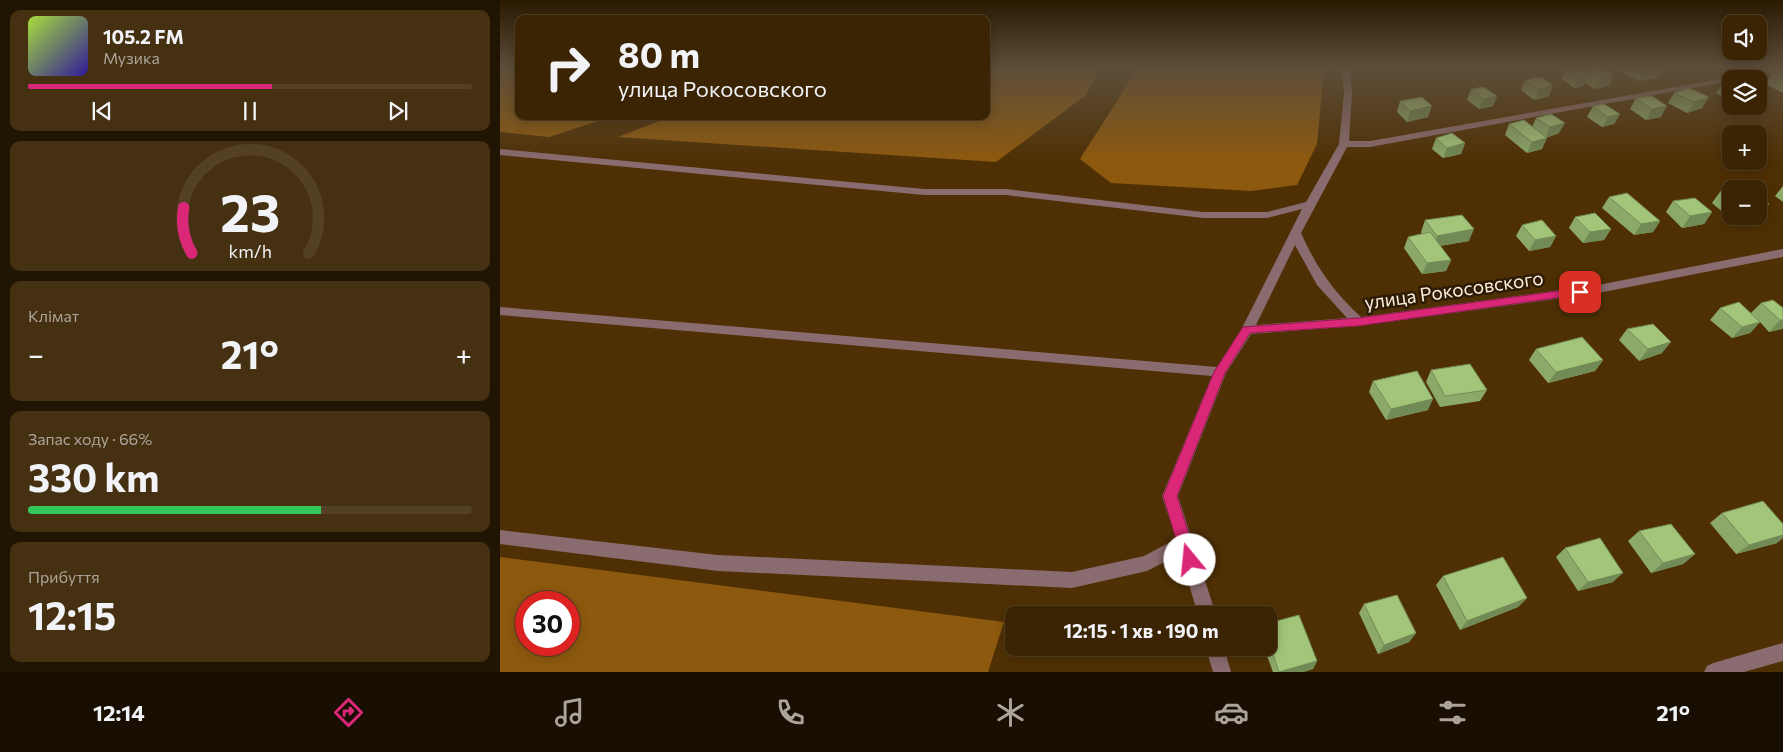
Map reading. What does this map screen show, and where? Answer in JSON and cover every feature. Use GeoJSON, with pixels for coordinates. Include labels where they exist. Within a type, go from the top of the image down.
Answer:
{"type":"FeatureCollection","features":[{"type":"Feature","properties":{"kind":"street"},"geometry":{"type":"LineString","coordinates":[[1204,606],[1170,496],[1220,372],[1247,330],[1310,204],[1344,144],[1348,99]]}},
{"type":"Feature","properties":{"kind":"street"},"geometry":{"type":"LineString","coordinates":[[1344,144],[1370,144],[1616,99]]}},
{"type":"Feature","properties":{"kind":"street"},"geometry":{"type":"LineString","coordinates":[[500,152],[924,192],[1006,192],[1203,215],[1267,215],[1310,204]]}},
{"type":"Feature","properties":{"kind":"street"},"geometry":{"type":"LineString","coordinates":[[1296,233],[1305,258],[1326,291],[1358,322]]}},
{"type":"Feature","properties":{"kind":"street","name":"улица Рокосовского"},"geometry":{"type":"LineString","coordinates":[[1247,330],[1358,322],[1598,289],[1783,253]]}},
{"type":"Feature","properties":{"kind":"street"},"geometry":{"type":"LineString","coordinates":[[500,311],[1220,372]]}},
{"type":"Feature","properties":{"kind":"street"},"geometry":{"type":"LineString","coordinates":[[500,537],[718,563],[1072,580],[1147,563],[1184,543]]}},
{"type":"Feature","properties":{"kind":"street"},"geometry":{"type":"LineString","coordinates":[[1713,672],[1783,652]]}},
{"type":"Feature","properties":{"kind":"street"},"geometry":{"type":"LineString","coordinates":[[1218,656],[1222,672]]}},
{"type":"Feature","properties":{"kind":"shaded area"},"geometry":{"type":"Polygon","coordinates":[[[500,99],[515,99],[515,120],[602,120],[549,137],[500,132],[500,99]]]}},
{"type":"Feature","properties":{"kind":"shaded area"},"geometry":{"type":"Polygon","coordinates":[[[990,99],[1080,99],[996,162],[618,137],[662,120],[990,120],[990,99]]]}},
{"type":"Feature","properties":{"kind":"shaded area"},"geometry":{"type":"Polygon","coordinates":[[[1118,99],[1321,99],[1317,144],[1297,185],[1251,191],[1111,183],[1080,159],[1118,99]]]}},
{"type":"Feature","properties":{"kind":"shaded area"},"geometry":{"type":"Polygon","coordinates":[[[500,557],[1004,622],[988,672],[500,672],[500,557]]]}},
{"type":"Feature","properties":{"kind":"building"},"geometry":{"type":"Polygon","coordinates":[[[1425,99],[1432,106],[1410,111],[1400,101],[1425,99]]]}},
{"type":"Feature","properties":{"kind":"building"},"geometry":{"type":"Polygon","coordinates":[[[1638,99],[1657,99],[1667,106],[1652,109],[1638,99]]]}},
{"type":"Feature","properties":{"kind":"building"},"geometry":{"type":"Polygon","coordinates":[[[1688,99],[1702,99],[1694,102],[1688,99]]]}},
{"type":"Feature","properties":{"kind":"building"},"geometry":{"type":"Polygon","coordinates":[[[1604,104],[1620,114],[1608,117],[1593,106],[1604,104]]]}},
{"type":"Feature","properties":{"kind":"building"},"geometry":{"type":"Polygon","coordinates":[[[1551,114],[1565,123],[1550,127],[1536,118],[1551,114]]]}},
{"type":"Feature","properties":{"kind":"building"},"geometry":{"type":"Polygon","coordinates":[[[1524,120],[1547,138],[1532,142],[1509,124],[1524,120]]]}},
{"type":"Feature","properties":{"kind":"building"},"geometry":{"type":"Polygon","coordinates":[[[1452,133],[1465,143],[1447,148],[1436,138],[1452,133]]]}},
{"type":"Feature","properties":{"kind":"building"},"geometry":{"type":"Polygon","coordinates":[[[1627,193],[1660,221],[1641,224],[1609,197],[1627,193]]]}},
{"type":"Feature","properties":{"kind":"building"},"geometry":{"type":"Polygon","coordinates":[[[1695,198],[1712,212],[1690,216],[1673,201],[1695,198]]]}},
{"type":"Feature","properties":{"kind":"building"},"geometry":{"type":"Polygon","coordinates":[[[1595,213],[1611,229],[1590,232],[1575,217],[1595,213]]]}},
{"type":"Feature","properties":{"kind":"building"},"geometry":{"type":"Polygon","coordinates":[[[1462,215],[1474,229],[1437,236],[1425,220],[1462,215]]]}},
{"type":"Feature","properties":{"kind":"building"},"geometry":{"type":"Polygon","coordinates":[[[1542,220],[1556,236],[1535,240],[1522,225],[1542,220]]]}},
{"type":"Feature","properties":{"kind":"building"},"geometry":{"type":"Polygon","coordinates":[[[1430,232],[1451,260],[1427,263],[1408,237],[1430,232]]]}},
{"type":"Feature","properties":{"kind":"building"},"geometry":{"type":"Polygon","coordinates":[[[1773,300],[1783,308],[1783,320],[1780,320],[1761,303],[1773,300]]]}},
{"type":"Feature","properties":{"kind":"building"},"geometry":{"type":"Polygon","coordinates":[[[1739,302],[1760,322],[1742,327],[1720,308],[1739,302]]]}},
{"type":"Feature","properties":{"kind":"building"},"geometry":{"type":"Polygon","coordinates":[[[1653,324],[1671,342],[1648,349],[1627,329],[1653,324]]]}},
{"type":"Feature","properties":{"kind":"building"},"geometry":{"type":"Polygon","coordinates":[[[1582,337],[1603,360],[1556,372],[1536,349],[1582,337]]]}},
{"type":"Feature","properties":{"kind":"building"},"geometry":{"type":"Polygon","coordinates":[[[1470,364],[1487,390],[1445,396],[1431,370],[1470,364]]]}},
{"type":"Feature","properties":{"kind":"building"},"geometry":{"type":"Polygon","coordinates":[[[1417,371],[1433,399],[1391,409],[1373,381],[1417,371]]]}},
{"type":"Feature","properties":{"kind":"building"},"geometry":{"type":"Polygon","coordinates":[[[1763,501],[1783,524],[1783,535],[1749,545],[1722,513],[1763,501]]]}},
{"type":"Feature","properties":{"kind":"building"},"geometry":{"type":"Polygon","coordinates":[[[1671,524],[1695,554],[1663,563],[1639,531],[1671,524]]]}},
{"type":"Feature","properties":{"kind":"building"},"geometry":{"type":"Polygon","coordinates":[[[1600,538],[1623,573],[1588,582],[1565,548],[1600,538]]]}},
{"type":"Feature","properties":{"kind":"building"},"geometry":{"type":"Polygon","coordinates":[[[1503,557],[1527,598],[1467,621],[1443,576],[1503,557]]]}},
{"type":"Feature","properties":{"kind":"building"},"geometry":{"type":"Polygon","coordinates":[[[1397,595],[1416,633],[1384,645],[1364,604],[1397,595]]]}},
{"type":"Feature","properties":{"kind":"building"},"geometry":{"type":"Polygon","coordinates":[[[1299,615],[1317,661],[1279,672],[1273,656],[1277,656],[1277,621],[1299,615]]]}},
{"type":"Feature","properties":{"kind":"route"},"geometry":{"type":"LineString","coordinates":[[1190,560],[1170,496],[1220,372],[1247,330],[1358,322],[1580,292]]}}]}
